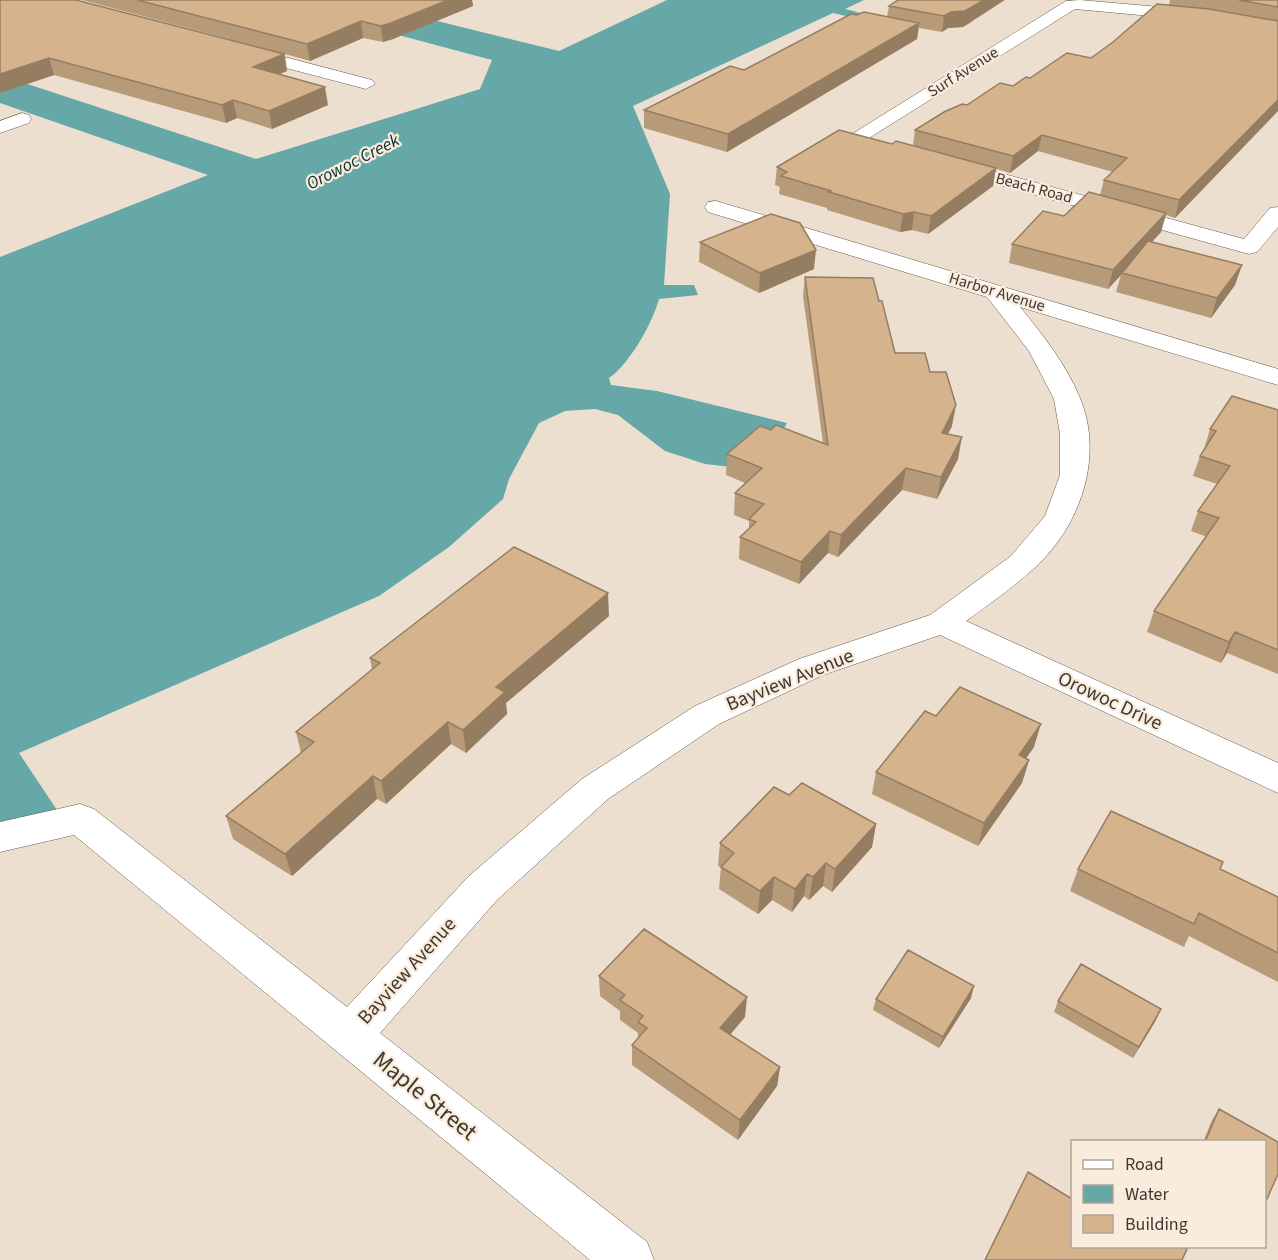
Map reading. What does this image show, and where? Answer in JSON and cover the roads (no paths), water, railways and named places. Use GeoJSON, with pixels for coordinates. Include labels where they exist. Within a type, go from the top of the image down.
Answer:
{"type":"FeatureCollection","features":[{"type":"Feature","properties":{"kind":"street","name":"Surf Avenue"},"geometry":{"type":"LineString","coordinates":[[877,145],[854,139],[1072,4],[1204,16],[1278,29]]}},
{"type":"Feature","properties":{"kind":"street"},"geometry":{"type":"LineString","coordinates":[[230,47],[366,84]]}},
{"type":"Feature","properties":{"kind":"street"},"geometry":{"type":"LineString","coordinates":[[0,127],[22,119]]}},
{"type":"Feature","properties":{"kind":"street","name":"Beach Road"},"geometry":{"type":"LineString","coordinates":[[933,161],[1249,247],[1278,213]]}},
{"type":"Feature","properties":{"kind":"street","name":"Harbor Avenue"},"geometry":{"type":"LineString","coordinates":[[716,207],[1278,377]]}},
{"type":"Feature","properties":{"kind":"street","name":"Bayview Avenue"},"geometry":{"type":"LineString","coordinates":[[349,1036],[483,888],[595,789],[707,715],[811,667],[942,623],[1022,563],[1059,518],[1074,475],[1074,434],[1067,399],[1041,349],[995,291]]}},
{"type":"Feature","properties":{"kind":"street","name":"Orowoc Drive"},"geometry":{"type":"LineString","coordinates":[[942,623],[1278,778]]}},
{"type":"Feature","properties":{"kind":"street","name":"Maple Street"},"geometry":{"type":"LineString","coordinates":[[0,837],[80,819],[629,1260]]}},
{"type":"Feature","properties":{"kind":"water","name":"Orowoc Creek"},"geometry":{"type":"Polygon","coordinates":[[[267,0],[352,0],[559,51],[667,0],[864,0],[845,9],[872,16],[863,20],[833,13],[633,106],[670,194],[664,285],[694,285],[698,295],[659,299],[639,342],[617,372],[609,378],[611,385],[657,391],[787,423],[771,451],[741,468],[705,464],[665,451],[618,415],[595,409],[565,411],[539,423],[509,479],[503,499],[449,547],[379,596],[19,753],[59,813],[0,840],[0,257],[208,175],[0,103],[0,75],[256,159],[480,89],[492,60],[267,0]]]}}]}
